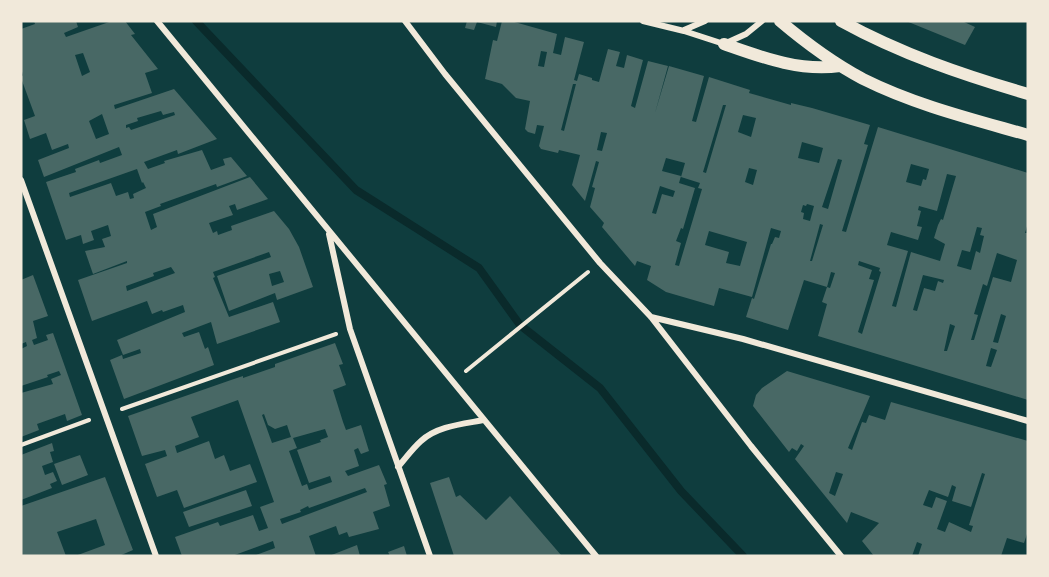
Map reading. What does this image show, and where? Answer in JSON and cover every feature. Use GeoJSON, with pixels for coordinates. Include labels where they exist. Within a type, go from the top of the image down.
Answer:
{"type":"FeatureCollection","features":[{"type":"Feature","properties":{"kind":"main road"},"geometry":{"type":"LineString","coordinates":[[780,21],[802,40],[864,79],[922,104],[1028,135]]}},
{"type":"Feature","properties":{"kind":"main road"},"geometry":{"type":"LineString","coordinates":[[841,21],[877,41],[926,62],[1028,94]]}},
{"type":"Feature","properties":{"kind":"main road"},"geometry":{"type":"LineString","coordinates":[[724,44],[768,59],[796,65],[816,68],[840,66]]}},
{"type":"Feature","properties":{"kind":"street"},"geometry":{"type":"LineString","coordinates":[[157,21],[596,556]]}},
{"type":"Feature","properties":{"kind":"street"},"geometry":{"type":"LineString","coordinates":[[405,21],[600,263],[651,317],[751,446],[841,556]]}},
{"type":"Feature","properties":{"kind":"street"},"geometry":{"type":"LineString","coordinates":[[643,21],[724,44],[746,34],[762,21]]}},
{"type":"Feature","properties":{"kind":"street"},"geometry":{"type":"LineString","coordinates":[[684,31],[705,21]]}},
{"type":"Feature","properties":{"kind":"street"},"geometry":{"type":"LineString","coordinates":[[21,180],[156,556]]}},
{"type":"Feature","properties":{"kind":"street"},"geometry":{"type":"LineString","coordinates":[[328,230],[350,329],[430,556]]}},
{"type":"Feature","properties":{"kind":"street"},"geometry":{"type":"LineString","coordinates":[[651,317],[743,339],[1028,421]]}},
{"type":"Feature","properties":{"kind":"street"},"geometry":{"type":"LineString","coordinates":[[398,467],[421,441],[434,433],[449,427],[484,420]]}},
{"type":"Feature","properties":{"kind":"path"},"geometry":{"type":"LineString","coordinates":[[453,382],[600,263]]}},
{"type":"Feature","properties":{"kind":"path"},"geometry":{"type":"LineString","coordinates":[[21,445],[350,329]]}},
{"type":"Feature","properties":{"kind":"building"},"geometry":{"type":"Polygon","coordinates":[[[34,21],[76,21],[78,27],[64,33],[66,37],[112,21],[125,21],[135,34],[131,35],[158,69],[145,73],[152,93],[114,105],[115,109],[174,89],[217,139],[178,154],[177,150],[144,162],[148,169],[165,163],[164,161],[202,150],[211,170],[225,165],[223,159],[231,157],[247,176],[217,187],[216,184],[160,204],[161,206],[145,212],[151,230],[157,227],[153,214],[250,177],[268,199],[237,210],[235,204],[229,206],[233,215],[209,223],[213,233],[217,231],[218,235],[232,230],[231,226],[274,211],[289,229],[299,247],[313,287],[277,300],[275,293],[229,311],[217,276],[271,257],[269,252],[213,272],[215,277],[213,278],[229,317],[273,302],[280,322],[217,344],[211,322],[182,333],[184,337],[199,332],[205,349],[208,347],[214,365],[124,399],[110,360],[122,355],[123,359],[141,353],[140,349],[123,355],[117,340],[185,312],[183,305],[152,314],[147,301],[92,321],[78,280],[127,263],[127,261],[93,274],[85,251],[105,247],[102,239],[111,236],[108,225],[91,231],[94,240],[83,244],[81,235],[66,240],[46,182],[76,172],[75,169],[99,160],[100,163],[122,155],[119,147],[44,177],[38,160],[69,148],[68,144],[52,150],[46,133],[30,139],[24,120],[35,116],[21,78],[23,75],[21,29],[35,24],[34,21]],[[83,53],[75,55],[82,76],[90,72],[83,53]],[[161,111],[137,118],[138,121],[126,125],[126,128],[129,127],[131,130],[175,115],[174,112],[163,115],[161,111]],[[102,114],[89,121],[96,139],[109,134],[102,114]],[[137,169],[69,193],[70,197],[111,183],[116,196],[128,192],[130,199],[134,198],[133,194],[146,188],[137,169]],[[171,267],[153,273],[154,276],[126,286],[127,291],[175,273],[171,267]],[[280,271],[269,274],[272,286],[284,282],[280,271]]]}},
{"type":"Feature","properties":{"kind":"building"},"geometry":{"type":"Polygon","coordinates":[[[467,21],[497,21],[496,27],[477,22],[474,30],[465,28],[467,21]]]}},
{"type":"Feature","properties":{"kind":"building"},"geometry":{"type":"Polygon","coordinates":[[[502,21],[511,21],[557,34],[553,53],[561,55],[565,37],[584,42],[574,80],[577,81],[579,74],[599,82],[608,49],[620,52],[616,66],[624,68],[627,55],[643,60],[631,106],[635,108],[648,61],[668,66],[655,113],[669,66],[704,76],[692,121],[696,122],[709,77],[750,90],[749,93],[870,125],[864,144],[868,145],[842,231],[846,232],[878,127],[1028,173],[1028,223],[1025,233],[1028,233],[1028,400],[818,336],[827,304],[822,302],[827,287],[804,280],[788,330],[746,317],[771,244],[775,237],[779,238],[781,231],[771,228],[752,297],[719,288],[714,306],[666,292],[647,280],[651,266],[637,261],[635,266],[602,227],[604,223],[590,207],[595,188],[592,187],[599,162],[596,161],[585,201],[572,185],[580,155],[541,149],[539,146],[544,126],[537,125],[535,134],[525,129],[530,101],[516,98],[502,84],[485,79],[493,40],[497,41],[502,21]],[[541,51],[538,66],[544,67],[547,52],[541,51]],[[573,84],[561,130],[564,131],[576,84],[573,84]],[[723,105],[703,172],[706,173],[726,105],[723,105]],[[743,115],[738,132],[751,137],[756,118],[743,115]],[[601,132],[597,150],[602,151],[607,133],[601,132]],[[802,142],[798,158],[819,163],[823,148],[802,142]],[[666,158],[662,171],[681,176],[679,183],[695,188],[683,229],[681,228],[676,241],[681,243],[675,265],[679,266],[702,189],[698,188],[700,183],[681,177],[685,163],[666,158]],[[838,159],[822,207],[828,209],[842,160],[838,159]],[[911,164],[906,182],[921,186],[923,179],[926,180],[929,169],[911,164]],[[749,168],[745,182],[753,185],[757,170],[749,168]],[[947,174],[937,211],[919,206],[918,210],[921,211],[917,226],[922,227],[918,240],[891,232],[887,245],[908,251],[892,306],[896,307],[911,252],[940,261],[945,244],[934,238],[941,219],[943,220],[956,176],[947,174]],[[660,186],[652,213],[656,214],[662,194],[673,197],[675,191],[660,186]],[[803,205],[801,212],[804,213],[803,219],[810,221],[814,206],[803,205]],[[820,224],[810,261],[812,261],[823,225],[820,224]],[[977,227],[970,252],[962,250],[957,266],[971,270],[976,251],[980,253],[984,236],[980,235],[982,228],[977,227]],[[709,231],[705,245],[729,252],[726,263],[740,266],[747,242],[709,231]],[[997,253],[987,286],[983,284],[974,314],[978,315],[971,340],[974,340],[993,277],[1011,282],[1017,260],[997,253]],[[859,261],[858,265],[872,270],[869,279],[874,280],[858,332],[862,334],[881,272],[880,268],[859,261]],[[831,272],[827,287],[830,288],[835,273],[831,272]],[[923,275],[913,310],[917,311],[924,288],[935,291],[938,281],[943,283],[944,280],[923,275]],[[1001,314],[993,342],[998,343],[1006,316],[1001,314]],[[950,324],[944,351],[947,351],[955,326],[950,324]],[[991,348],[986,366],[991,367],[997,350],[991,348]]]}},
{"type":"Feature","properties":{"kind":"building"},"geometry":{"type":"Polygon","coordinates":[[[906,21],[962,21],[975,27],[965,45],[906,21]]]}},
{"type":"Feature","properties":{"kind":"building"},"geometry":{"type":"Polygon","coordinates":[[[33,275],[48,316],[33,321],[37,338],[32,340],[34,345],[48,340],[46,335],[53,333],[82,415],[67,421],[65,414],[37,424],[39,430],[21,437],[21,393],[53,384],[51,379],[61,375],[59,371],[21,386],[21,349],[27,346],[26,342],[21,344],[21,280],[33,275]]]}},
{"type":"Feature","properties":{"kind":"building"},"geometry":{"type":"Polygon","coordinates":[[[335,343],[343,364],[339,365],[346,385],[333,390],[343,422],[346,430],[361,425],[369,451],[361,454],[358,448],[354,450],[359,466],[345,471],[348,476],[379,465],[387,484],[384,485],[390,506],[373,512],[379,529],[349,537],[347,532],[339,535],[336,526],[309,536],[316,556],[253,556],[275,548],[273,541],[232,556],[182,556],[175,537],[218,522],[220,526],[253,515],[259,531],[268,528],[260,507],[274,502],[238,400],[191,417],[199,437],[175,446],[177,453],[209,441],[215,459],[224,455],[230,471],[250,464],[257,482],[184,508],[177,490],[157,497],[145,464],[167,456],[165,450],[142,456],[128,416],[275,367],[275,364],[335,343]],[[264,414],[262,415],[272,443],[291,437],[287,425],[275,429],[268,425],[264,414]],[[325,429],[293,438],[297,448],[289,451],[302,486],[307,484],[309,490],[332,482],[330,476],[309,483],[297,450],[321,442],[320,440],[328,437],[325,429]],[[365,488],[309,508],[308,506],[300,510],[301,512],[280,519],[282,524],[367,492],[365,488]]]}},
{"type":"Feature","properties":{"kind":"building"},"geometry":{"type":"Polygon","coordinates":[[[787,371],[870,396],[848,448],[852,450],[862,422],[866,423],[869,415],[885,420],[891,402],[1028,441],[1028,531],[1024,543],[1007,538],[1001,556],[918,556],[922,544],[917,542],[912,556],[874,556],[862,541],[879,523],[851,512],[847,523],[795,459],[804,446],[801,444],[797,451],[792,448],[789,452],[753,406],[756,395],[762,388],[787,371]],[[836,472],[829,493],[835,496],[843,474],[836,472]],[[982,473],[971,507],[952,501],[956,487],[952,485],[948,497],[929,490],[923,505],[932,508],[936,497],[947,501],[937,529],[945,532],[949,522],[971,532],[973,526],[969,525],[985,474],[982,473]]]}},
{"type":"Feature","properties":{"kind":"building"},"geometry":{"type":"Polygon","coordinates":[[[52,443],[54,451],[50,452],[53,462],[42,466],[45,475],[53,472],[57,481],[50,484],[52,488],[21,500],[21,455],[52,443]]]}},
{"type":"Feature","properties":{"kind":"building"},"geometry":{"type":"Polygon","coordinates":[[[80,455],[88,475],[62,485],[54,464],[80,455]]]}},
{"type":"Feature","properties":{"kind":"building"},"geometry":{"type":"Polygon","coordinates":[[[105,477],[133,550],[119,556],[75,556],[105,545],[96,519],[57,532],[66,556],[21,556],[21,506],[105,477]]]}},
{"type":"Feature","properties":{"kind":"building"},"geometry":{"type":"Polygon","coordinates":[[[449,477],[456,497],[460,495],[486,520],[510,496],[561,555],[454,556],[430,483],[449,477]]]}},
{"type":"Feature","properties":{"kind":"building"},"geometry":{"type":"Polygon","coordinates":[[[246,490],[252,506],[189,527],[183,512],[246,490]]]}},
{"type":"Feature","properties":{"kind":"building"},"geometry":{"type":"Polygon","coordinates":[[[357,545],[360,556],[329,556],[357,545]]]}},
{"type":"Feature","properties":{"kind":"building"},"geometry":{"type":"Polygon","coordinates":[[[404,546],[407,556],[390,556],[388,552],[404,546]]]}},
{"type":"Feature","properties":{"kind":"waterway"},"geometry":{"type":"LineString","coordinates":[[196,21],[356,190],[479,268],[520,325],[600,388],[681,491],[743,556]]}}]}
